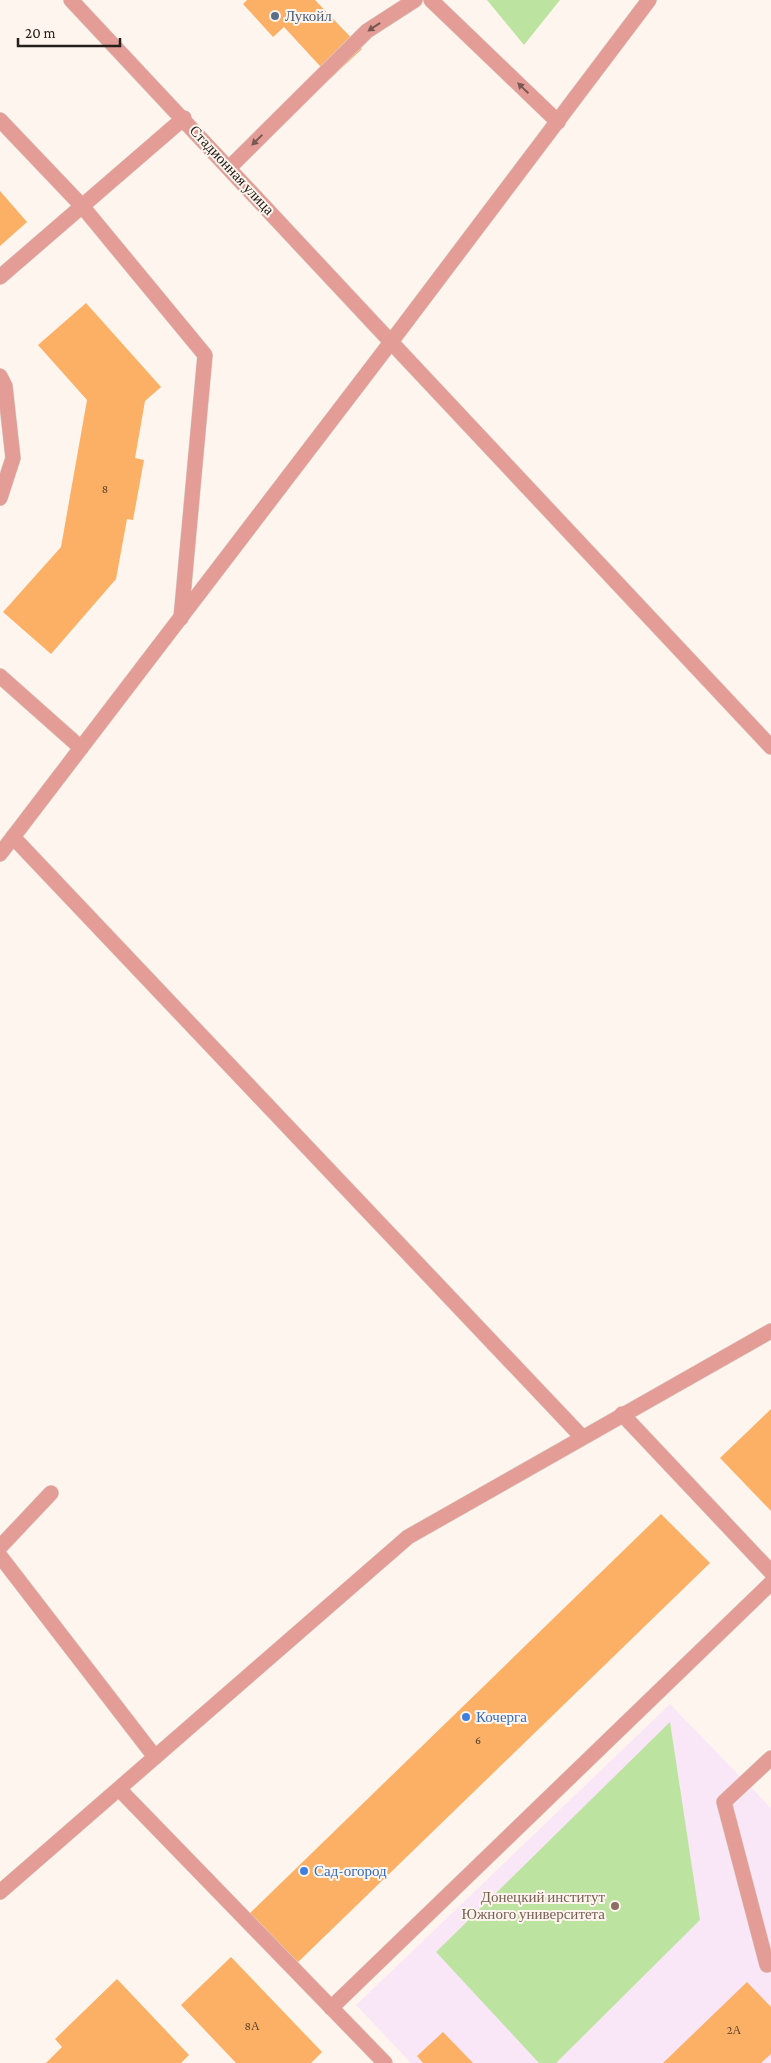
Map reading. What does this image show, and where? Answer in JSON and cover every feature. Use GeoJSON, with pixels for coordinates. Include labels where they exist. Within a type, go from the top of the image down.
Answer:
{"type":"FeatureCollection","features":[{"type":"Feature","properties":{"kind":"street","name":"Стадионная улица"},"geometry":{"type":"LineString","coordinates":[[71,0],[184,118],[771,747]]}},
{"type":"Feature","properties":{"kind":"street"},"geometry":{"type":"LineString","coordinates":[[229,168],[367,31],[415,0]]}},
{"type":"Feature","properties":{"kind":"street"},"geometry":{"type":"LineString","coordinates":[[431,0],[558,122]]}},
{"type":"Feature","properties":{"kind":"street"},"geometry":{"type":"LineString","coordinates":[[0,854],[391,342],[649,0]]}},
{"type":"Feature","properties":{"kind":"street"},"geometry":{"type":"LineString","coordinates":[[0,277],[184,118]]}},
{"type":"Feature","properties":{"kind":"street"},"geometry":{"type":"LineString","coordinates":[[0,120],[82,206],[205,355],[181,618]]}},
{"type":"Feature","properties":{"kind":"street"},"geometry":{"type":"LineString","coordinates":[[0,376],[5,386],[13,458],[0,498]]}},
{"type":"Feature","properties":{"kind":"street"},"geometry":{"type":"LineString","coordinates":[[0,676],[81,748]]}},
{"type":"Feature","properties":{"kind":"street"},"geometry":{"type":"LineString","coordinates":[[13,837],[582,1438]]}},
{"type":"Feature","properties":{"kind":"street"},"geometry":{"type":"LineString","coordinates":[[0,1892],[408,1538],[622,1414],[771,1331]]}},
{"type":"Feature","properties":{"kind":"street"},"geometry":{"type":"LineString","coordinates":[[622,1414],[771,1572]]}},
{"type":"Feature","properties":{"kind":"street"},"geometry":{"type":"LineString","coordinates":[[0,1547],[51,1493]]}},
{"type":"Feature","properties":{"kind":"street"},"geometry":{"type":"LineString","coordinates":[[0,1556],[155,1757]]}},
{"type":"Feature","properties":{"kind":"street"},"geometry":{"type":"LineString","coordinates":[[331,2008],[771,1583]]}},
{"type":"Feature","properties":{"kind":"street"},"geometry":{"type":"LineString","coordinates":[[767,1965],[724,1802],[771,1758]]}},
{"type":"Feature","properties":{"kind":"street"},"geometry":{"type":"LineString","coordinates":[[119,1789],[385,2063]]}},
{"type":"Feature","properties":{"kind":"shaded area","name":"Донецкий институт Южного университета"},"geometry":{"type":"Polygon","coordinates":[[[670,1704],[771,1808],[771,2063],[411,2063],[356,2005],[670,1704]]]}},
{"type":"Feature","properties":{"kind":"green space"},"geometry":{"type":"Polygon","coordinates":[[[487,0],[560,0],[524,45],[487,0]]]}},
{"type":"Feature","properties":{"kind":"green space"},"geometry":{"type":"Polygon","coordinates":[[[670,1722],[700,1920],[556,2063],[539,2063],[436,1952],[670,1722]]]}},
{"type":"Feature","properties":{"kind":"building"},"geometry":{"type":"Polygon","coordinates":[[[247,0],[315,0],[362,49],[331,78],[284,27],[273,37],[243,4],[247,0]]]}},
{"type":"Feature","properties":{"kind":"building"},"geometry":{"type":"Polygon","coordinates":[[[0,191],[27,222],[0,246],[0,191]]]}},
{"type":"Feature","properties":{"kind":"building"},"geometry":{"type":"Polygon","coordinates":[[[86,303],[161,387],[145,401],[135,458],[144,460],[133,520],[127,519],[116,579],[51,654],[3,612],[61,547],[87,400],[38,345],[86,303]]]}},
{"type":"Feature","properties":{"kind":"building"},"geometry":{"type":"Polygon","coordinates":[[[771,1409],[771,1511],[720,1458],[771,1409]]]}},
{"type":"Feature","properties":{"kind":"building"},"geometry":{"type":"Polygon","coordinates":[[[661,1514],[710,1563],[294,1966],[246,1917],[661,1514]]]}},
{"type":"Feature","properties":{"kind":"building"},"geometry":{"type":"Polygon","coordinates":[[[231,1957],[322,2052],[311,2063],[236,2063],[181,2005],[231,1957]]]}},
{"type":"Feature","properties":{"kind":"building"},"geometry":{"type":"Polygon","coordinates":[[[117,1979],[189,2055],[181,2063],[46,2063],[62,2047],[55,2039],[117,1979]]]}},
{"type":"Feature","properties":{"kind":"building"},"geometry":{"type":"Polygon","coordinates":[[[747,1982],[771,2007],[771,2054],[761,2063],[663,2063],[747,1982]]]}},
{"type":"Feature","properties":{"kind":"building"},"geometry":{"type":"Polygon","coordinates":[[[443,2032],[473,2063],[423,2063],[417,2056],[443,2032]]]}},
{"type":"Feature","properties":{"kind":"place","name":"Лукойл"},"geometry":{"type":"Point","coordinates":[275,16]}},
{"type":"Feature","properties":{"kind":"place","name":"Кочерга"},"geometry":{"type":"Point","coordinates":[466,1717]}},
{"type":"Feature","properties":{"kind":"place","name":"Сад-огород"},"geometry":{"type":"Point","coordinates":[304,1871]}},
{"type":"Feature","properties":{"kind":"place","name":"Донецкий институт Южного университета"},"geometry":{"type":"Point","coordinates":[615,1906]}}]}
